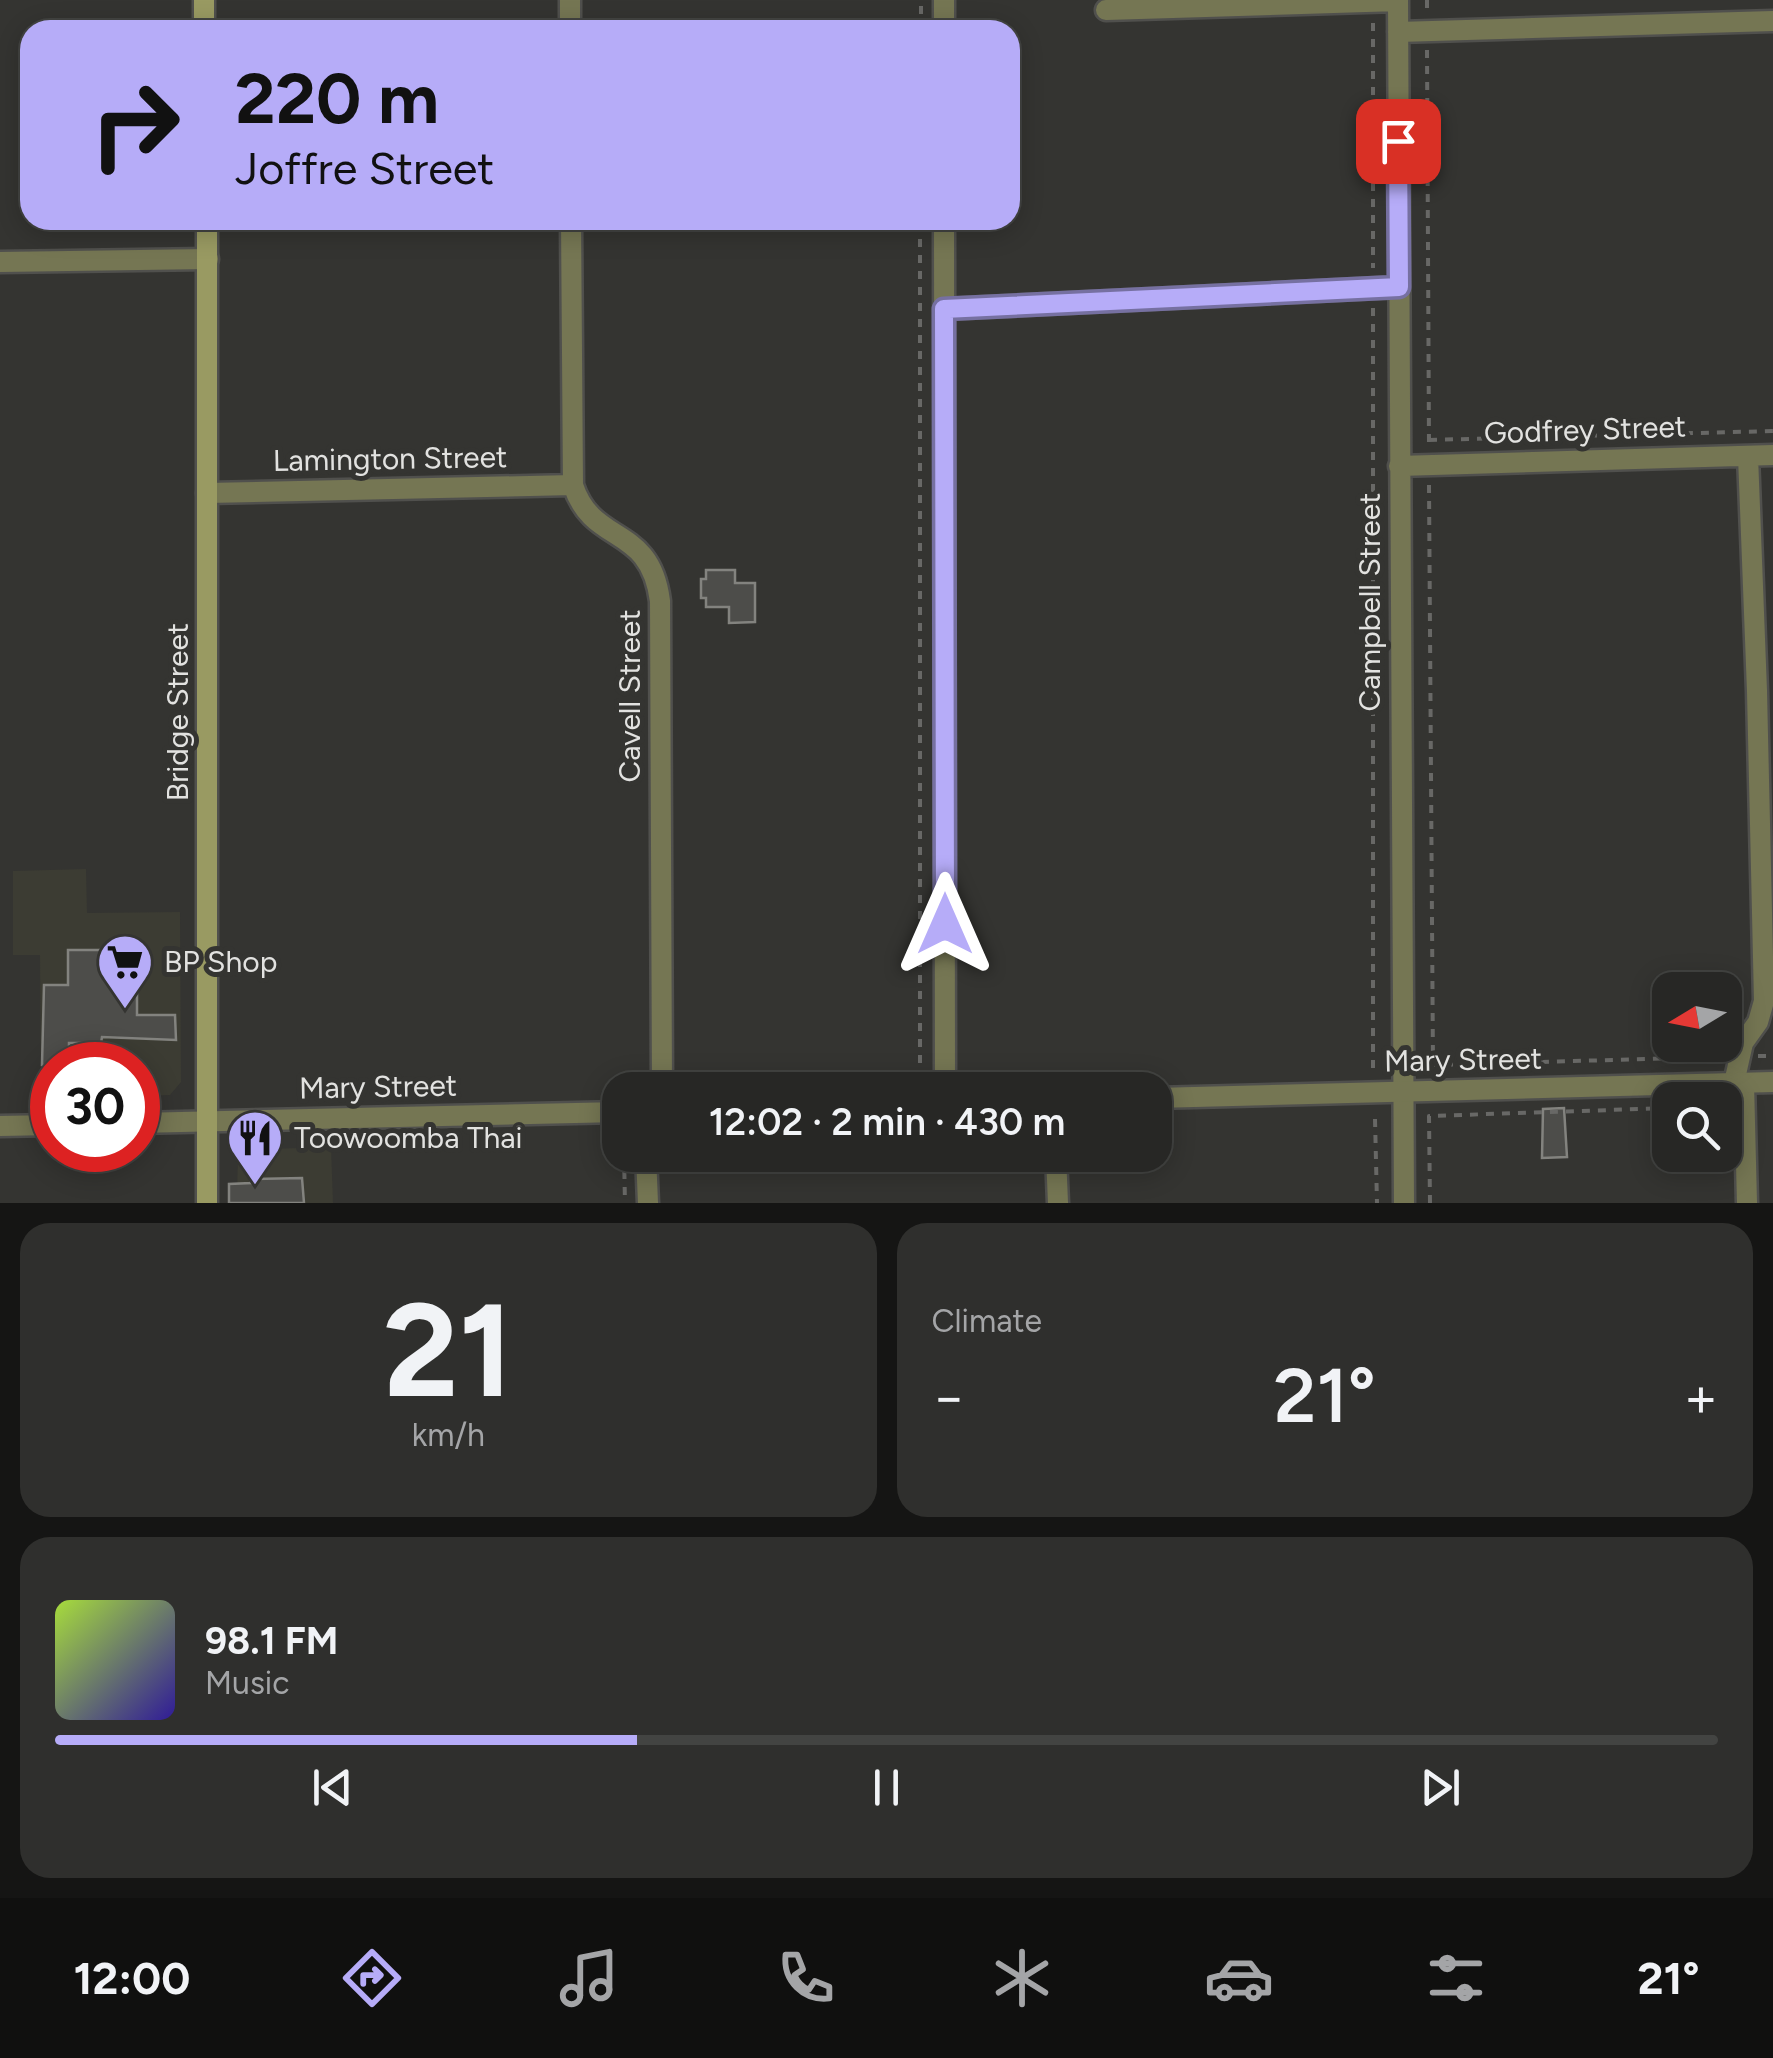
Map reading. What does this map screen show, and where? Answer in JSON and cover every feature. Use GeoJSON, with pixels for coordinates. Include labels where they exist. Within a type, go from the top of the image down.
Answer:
{"type":"FeatureCollection","features":[{"type":"Feature","properties":{"kind":"main road","name":"Bridge Street"},"geometry":{"type":"LineString","coordinates":[[207,230],[207,1203]]}},
{"type":"Feature","properties":{"kind":"street"},"geometry":{"type":"LineString","coordinates":[[1106,10],[1398,1]]}},
{"type":"Feature","properties":{"kind":"street","name":"Campbell Street"},"geometry":{"type":"LineString","coordinates":[[1398,1],[1404,1203]]}},
{"type":"Feature","properties":{"kind":"street"},"geometry":{"type":"LineString","coordinates":[[1398,32],[1773,21]]}},
{"type":"Feature","properties":{"kind":"street"},"geometry":{"type":"LineString","coordinates":[[571,230],[573,485]]}},
{"type":"Feature","properties":{"kind":"street"},"geometry":{"type":"LineString","coordinates":[[944,230],[945,1072]]}},
{"type":"Feature","properties":{"kind":"street"},"geometry":{"type":"LineString","coordinates":[[0,262],[208,258]]}},
{"type":"Feature","properties":{"kind":"street"},"geometry":{"type":"LineString","coordinates":[[944,309],[1399,287]]}},
{"type":"Feature","properties":{"kind":"street","name":"Godfrey Street"},"geometry":{"type":"LineString","coordinates":[[1400,466],[1773,455]]}},
{"type":"Feature","properties":{"kind":"street"},"geometry":{"type":"LineString","coordinates":[[1742,1047],[1758,1022],[1764,1001],[1758,691],[1748,456]]}},
{"type":"Feature","properties":{"kind":"street","name":"Lamington Street"},"geometry":{"type":"LineString","coordinates":[[207,492],[573,485]]}},
{"type":"Feature","properties":{"kind":"street","name":"Cavell Street"},"geometry":{"type":"LineString","coordinates":[[573,485],[579,504],[589,517],[638,549],[649,560],[658,579],[662,1072]]}},
{"type":"Feature","properties":{"kind":"street","name":"Mary Street"},"geometry":{"type":"LineString","coordinates":[[1742,1083],[1773,1082]]}},
{"type":"Feature","properties":{"kind":"street","name":"Mary Street"},"geometry":{"type":"LineString","coordinates":[[1172,1098],[1652,1085]]}},
{"type":"Feature","properties":{"kind":"street","name":"Mary Street"},"geometry":{"type":"LineString","coordinates":[[160,1123],[602,1112]]}},
{"type":"Feature","properties":{"kind":"street"},"geometry":{"type":"LineString","coordinates":[[0,1126],[30,1125]]}},
{"type":"Feature","properties":{"kind":"street"},"geometry":{"type":"LineString","coordinates":[[1742,1128],[1747,1203]]}},
{"type":"Feature","properties":{"kind":"street"},"geometry":{"type":"LineString","coordinates":[[647,1172],[648,1203]]}},
{"type":"Feature","properties":{"kind":"street"},"geometry":{"type":"LineString","coordinates":[[1057,1172],[1058,1203]]}},
{"type":"Feature","properties":{"kind":"path"},"geometry":{"type":"LineString","coordinates":[[1426,0],[1432,1065],[1652,1059]]}},
{"type":"Feature","properties":{"kind":"path"},"geometry":{"type":"LineString","coordinates":[[1372,2],[1374,1068]]}},
{"type":"Feature","properties":{"kind":"path"},"geometry":{"type":"LineString","coordinates":[[920,230],[920,1072]]}},
{"type":"Feature","properties":{"kind":"path"},"geometry":{"type":"LineString","coordinates":[[1429,440],[1773,431]]}},
{"type":"Feature","properties":{"kind":"path"},"geometry":{"type":"LineString","coordinates":[[1742,1057],[1773,1056]]}},
{"type":"Feature","properties":{"kind":"path"},"geometry":{"type":"LineString","coordinates":[[1430,1203],[1429,1116],[1652,1109]]}},
{"type":"Feature","properties":{"kind":"path"},"geometry":{"type":"LineString","coordinates":[[1375,1118],[1377,1203]]}},
{"type":"Feature","properties":{"kind":"path"},"geometry":{"type":"LineString","coordinates":[[624,1172],[625,1203]]}},
{"type":"Feature","properties":{"kind":"shaded area"},"geometry":{"type":"Polygon","coordinates":[[[86,869],[87,913],[180,912],[181,1082],[170,1095],[160,1095],[160,1042],[41,1042],[40,955],[13,955],[13,871],[86,869]]]}},
{"type":"Feature","properties":{"kind":"shaded area"},"geometry":{"type":"Polygon","coordinates":[[[331,1147],[333,1203],[237,1203],[238,1150],[331,1147]]]}},
{"type":"Feature","properties":{"kind":"building"},"geometry":{"type":"Polygon","coordinates":[[[706,570],[735,570],[735,583],[755,583],[755,622],[729,623],[729,607],[706,607],[706,598],[701,598],[701,579],[706,579],[706,570]]]}},
{"type":"Feature","properties":{"kind":"building"},"geometry":{"type":"Polygon","coordinates":[[[68,950],[127,950],[127,981],[137,981],[137,1015],[175,1015],[176,1040],[102,1037],[101,1042],[43,1042],[44,985],[68,985],[68,950]]]}},
{"type":"Feature","properties":{"kind":"building"},"geometry":{"type":"Polygon","coordinates":[[[1564,1108],[1567,1157],[1542,1158],[1543,1109],[1564,1108]]]}},
{"type":"Feature","properties":{"kind":"building"},"geometry":{"type":"Polygon","coordinates":[[[302,1178],[304,1203],[229,1203],[229,1184],[251,1183],[251,1179],[302,1178]]]}},
{"type":"Feature","properties":{"kind":"place","name":"BP Shop"},"geometry":{"type":"Point","coordinates":[125,1011]}},
{"type":"Feature","properties":{"kind":"place","name":"Toowoomba Thai"},"geometry":{"type":"Point","coordinates":[255,1187]}},
{"type":"Feature","properties":{"kind":"route"},"geometry":{"type":"LineString","coordinates":[[945,924],[944,309],[1399,287],[1398,141]]}}]}
